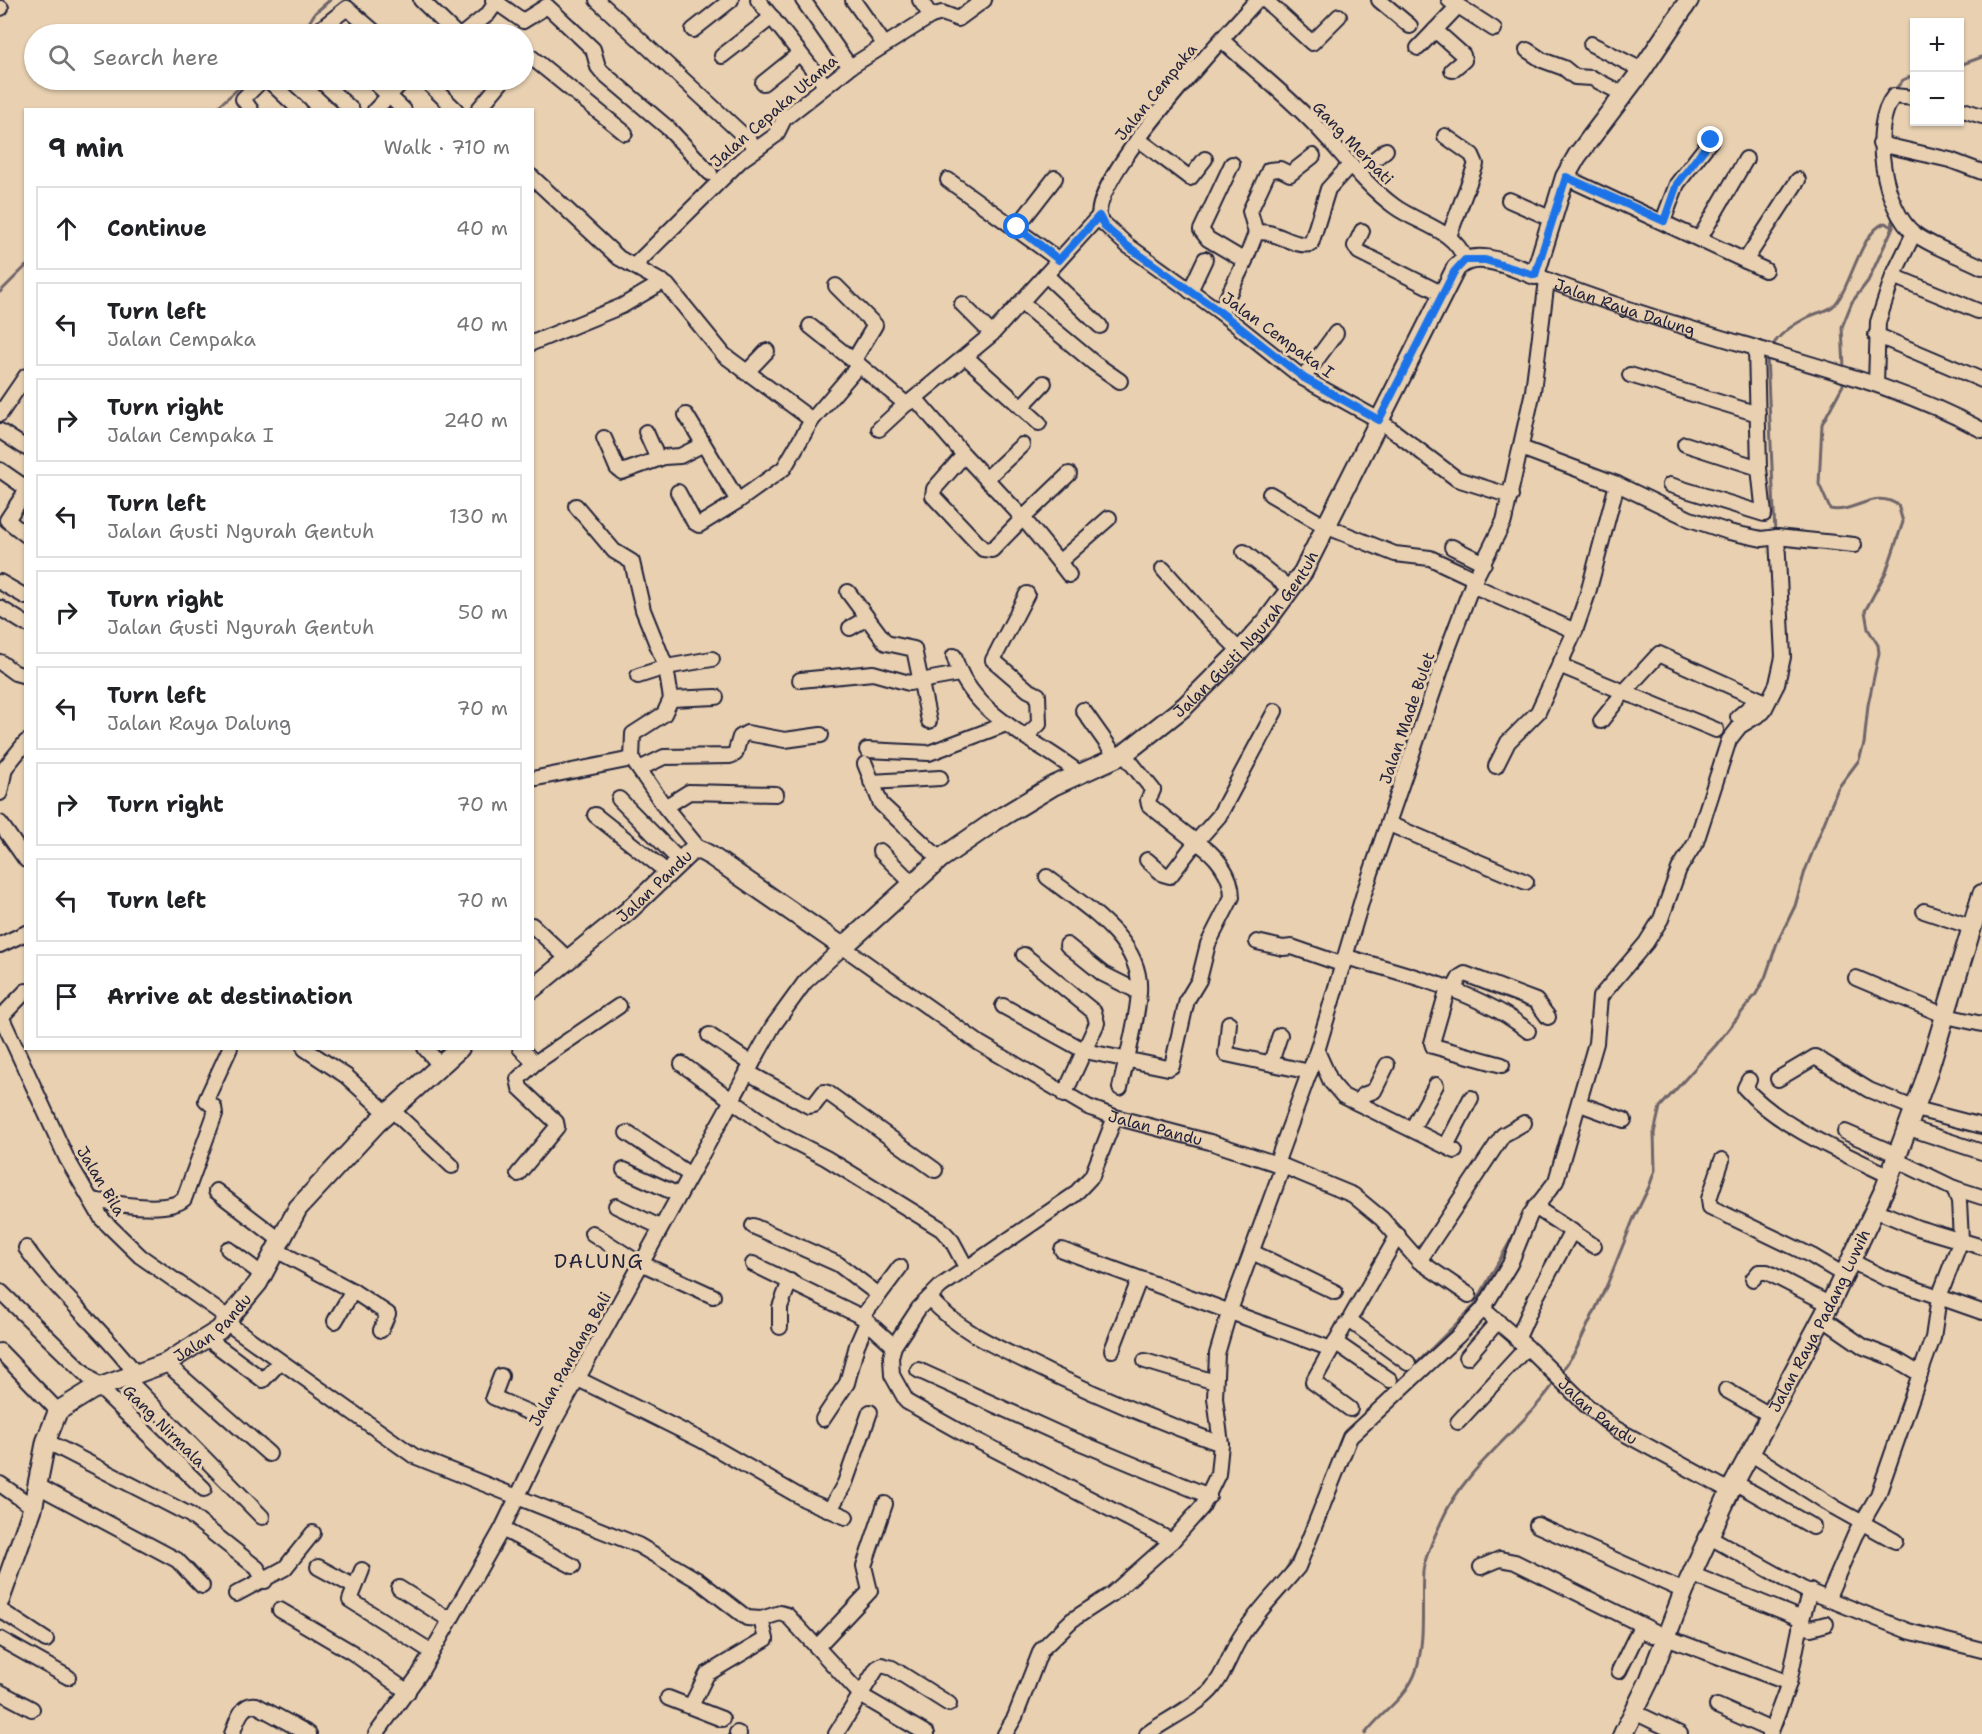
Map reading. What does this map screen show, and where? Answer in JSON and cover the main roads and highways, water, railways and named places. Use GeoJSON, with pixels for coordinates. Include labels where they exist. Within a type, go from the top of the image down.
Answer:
{"type":"FeatureCollection","features":[{"type":"Feature","properties":{"kind":"main road","name":"Jalan Raya Dalung"},"geometry":{"type":"LineString","coordinates":[[1465,260],[1485,260],[1541,277],[1552,219],[1566,177],[1577,156],[1642,70],[1689,0]]}},
{"type":"Feature","properties":{"kind":"main road","name":"Jalan Gusti Ngurah Gentuh"},"geometry":{"type":"LineString","coordinates":[[844,946],[912,883],[995,821],[1079,773],[1120,756],[1185,706],[1240,651],[1303,572],[1456,268],[1465,260]]}},
{"type":"Feature","properties":{"kind":"main road","name":"Jalan Pandu"},"geometry":{"type":"LineString","coordinates":[[536,980],[569,960],[628,911],[673,866],[691,851],[700,850],[844,946]]}},
{"type":"Feature","properties":{"kind":"main road","name":"Jalan Raya Padang Luwih"},"geometry":{"type":"LineString","coordinates":[[1623,1734],[1634,1713],[1708,1536],[1826,1311],[1895,1164],[1916,1109],[1946,1016],[1982,894]]}},
{"type":"Feature","properties":{"kind":"main road","name":"Jalan Pandu"},"geometry":{"type":"LineString","coordinates":[[0,1600],[33,1507],[46,1441],[58,1411],[77,1397],[166,1363],[208,1340],[228,1321],[263,1275],[298,1208],[389,1112],[458,1050]]}},
{"type":"Feature","properties":{"kind":"waterway"},"geometry":{"type":"LineString","coordinates":[[308,24],[315,13],[330,0]]}},
{"type":"Feature","properties":{"kind":"waterway"},"geometry":{"type":"LineString","coordinates":[[1964,64],[1982,57]]}},
{"type":"Feature","properties":{"kind":"waterway"},"geometry":{"type":"LineString","coordinates":[[1893,92],[1903,80],[1910,77]]}},
{"type":"Feature","properties":{"kind":"waterway"},"geometry":{"type":"LineString","coordinates":[[216,108],[237,90]]}},
{"type":"Feature","properties":{"kind":"waterway"},"geometry":{"type":"LineString","coordinates":[[1876,128],[1874,147],[1878,171]]}},
{"type":"Feature","properties":{"kind":"waterway"},"geometry":{"type":"LineString","coordinates":[[1844,369],[1842,327],[1852,302],[1868,281],[1893,227],[1892,215]]}},
{"type":"Feature","properties":{"kind":"waterway"},"geometry":{"type":"LineString","coordinates":[[1772,347],[1779,337],[1794,325],[1832,307],[1844,289],[1868,238],[1885,223],[1893,227]]}},
{"type":"Feature","properties":{"kind":"waterway"},"geometry":{"type":"LineString","coordinates":[[0,292],[24,268]]}},
{"type":"Feature","properties":{"kind":"waterway"},"geometry":{"type":"LineString","coordinates":[[1767,355],[1775,534]]}},
{"type":"Feature","properties":{"kind":"waterway"},"geometry":{"type":"LineString","coordinates":[[1560,1374],[1575,1352],[1607,1285],[1649,1187],[1655,1170],[1654,1133],[1660,1107],[1716,1045],[1756,994],[1765,978],[1777,943],[1795,906],[1805,871],[1838,788],[1859,760],[1864,744],[1868,705],[1879,653],[1878,645],[1868,629],[1865,611],[1886,572],[1903,522],[1898,505],[1889,500],[1873,500],[1839,510],[1830,509],[1819,484],[1822,424],[1843,385],[1843,379]]}},
{"type":"Feature","properties":{"kind":"waterway"},"geometry":{"type":"LineString","coordinates":[[1575,1093],[1580,1076]]}},
{"type":"Feature","properties":{"kind":"waterway"},"geometry":{"type":"LineString","coordinates":[[1371,1409],[1474,1306],[1518,1227]]}},
{"type":"Feature","properties":{"kind":"waterway"},"geometry":{"type":"LineString","coordinates":[[1365,1734],[1400,1697],[1412,1681],[1416,1671],[1422,1634],[1424,1565],[1452,1501],[1465,1482],[1527,1416],[1555,1382]]}},
{"type":"Feature","properties":{"kind":"waterway"},"geometry":{"type":"LineString","coordinates":[[1332,1464],[1337,1451]]}},
{"type":"Feature","properties":{"kind":"waterway"},"geometry":{"type":"LineString","coordinates":[[1282,1576],[1297,1551]]}},
{"type":"Feature","properties":{"kind":"waterway"},"geometry":{"type":"LineString","coordinates":[[1163,1715],[1205,1687]]}},
{"type":"Feature","properties":{"kind":"district","name":"DALUNG"},"geometry":{"type":"Point","coordinates":[599,1261]}}]}
